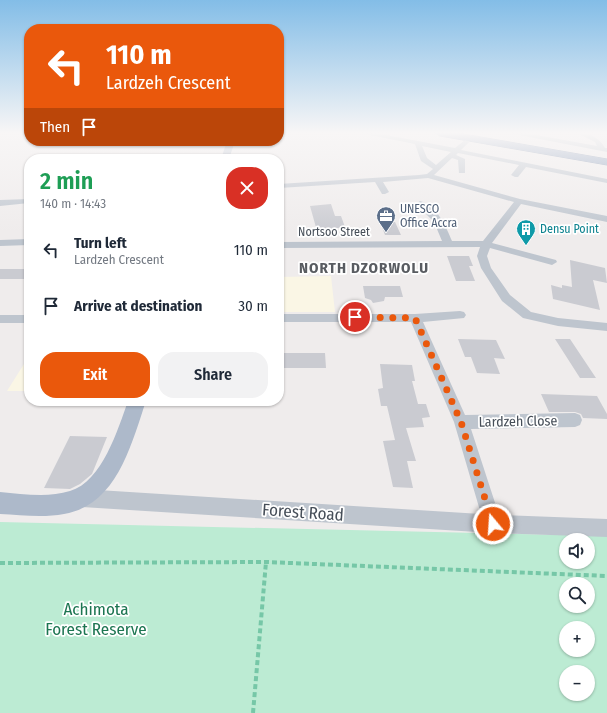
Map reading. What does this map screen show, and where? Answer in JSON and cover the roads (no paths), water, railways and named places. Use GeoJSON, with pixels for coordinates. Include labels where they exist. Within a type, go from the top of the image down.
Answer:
{"type":"FeatureCollection","features":[{"type":"Feature","properties":{"kind":"main road"},"geometry":{"type":"LineString","coordinates":[[82,498],[94,489],[107,473],[135,406]]}},
{"type":"Feature","properties":{"kind":"main road","name":"Forest Road"},"geometry":{"type":"LineString","coordinates":[[0,503],[52,504],[82,498]]}},
{"type":"Feature","properties":{"kind":"street"},"geometry":{"type":"LineString","coordinates":[[428,176],[438,168],[434,166]]}},
{"type":"Feature","properties":{"kind":"street"},"geometry":{"type":"LineString","coordinates":[[462,166],[462,171]]}},
{"type":"Feature","properties":{"kind":"street"},"geometry":{"type":"LineString","coordinates":[[515,175],[522,166]]}},
{"type":"Feature","properties":{"kind":"street"},"geometry":{"type":"LineString","coordinates":[[535,166],[607,181]]}},
{"type":"Feature","properties":{"kind":"street"},"geometry":{"type":"LineString","coordinates":[[284,186],[428,176],[519,201],[607,219]]}},
{"type":"Feature","properties":{"kind":"street"},"geometry":{"type":"LineString","coordinates":[[378,180],[385,192]]}},
{"type":"Feature","properties":{"kind":"street"},"geometry":{"type":"LineString","coordinates":[[0,203],[24,201]]}},
{"type":"Feature","properties":{"kind":"street"},"geometry":{"type":"LineString","coordinates":[[519,201],[486,244],[482,256],[486,268],[506,298],[528,315],[558,322],[607,327]]}},
{"type":"Feature","properties":{"kind":"street"},"geometry":{"type":"LineString","coordinates":[[420,204],[437,216],[442,224],[448,244]]}},
{"type":"Feature","properties":{"kind":"street"},"geometry":{"type":"LineString","coordinates":[[0,243],[24,242]]}},
{"type":"Feature","properties":{"kind":"street","name":"Nortsoo Street"},"geometry":{"type":"LineString","coordinates":[[284,245],[486,244],[552,262]]}},
{"type":"Feature","properties":{"kind":"street"},"geometry":{"type":"LineString","coordinates":[[284,318],[415,318],[460,315]]}},
{"type":"Feature","properties":{"kind":"street"},"geometry":{"type":"LineString","coordinates":[[415,318],[461,422],[493,524]]}},
{"type":"Feature","properties":{"kind":"street"},"geometry":{"type":"LineString","coordinates":[[0,319],[24,319]]}},
{"type":"Feature","properties":{"kind":"street","name":"Lardzeh Close"},"geometry":{"type":"LineString","coordinates":[[461,422],[575,420]]}},
{"type":"Feature","properties":{"kind":"street","name":"Forest Road"},"geometry":{"type":"LineString","coordinates":[[82,498],[493,524],[607,528]]}},
{"type":"Feature","properties":{"kind":"place","name":"UNESCO Office Accra"},"geometry":{"type":"Point","coordinates":[386,233]}},
{"type":"Feature","properties":{"kind":"place","name":"Densu Point"},"geometry":{"type":"Point","coordinates":[526,246]}},
{"type":"Feature","properties":{"kind":"district","name":"NORTH DZORWOLU"},"geometry":{"type":"Point","coordinates":[364,268]}},
{"type":"Feature","properties":{"kind":"park label","name":"Achimota Forest Reserve"},"geometry":{"type":"Point","coordinates":[96,619]}}]}
